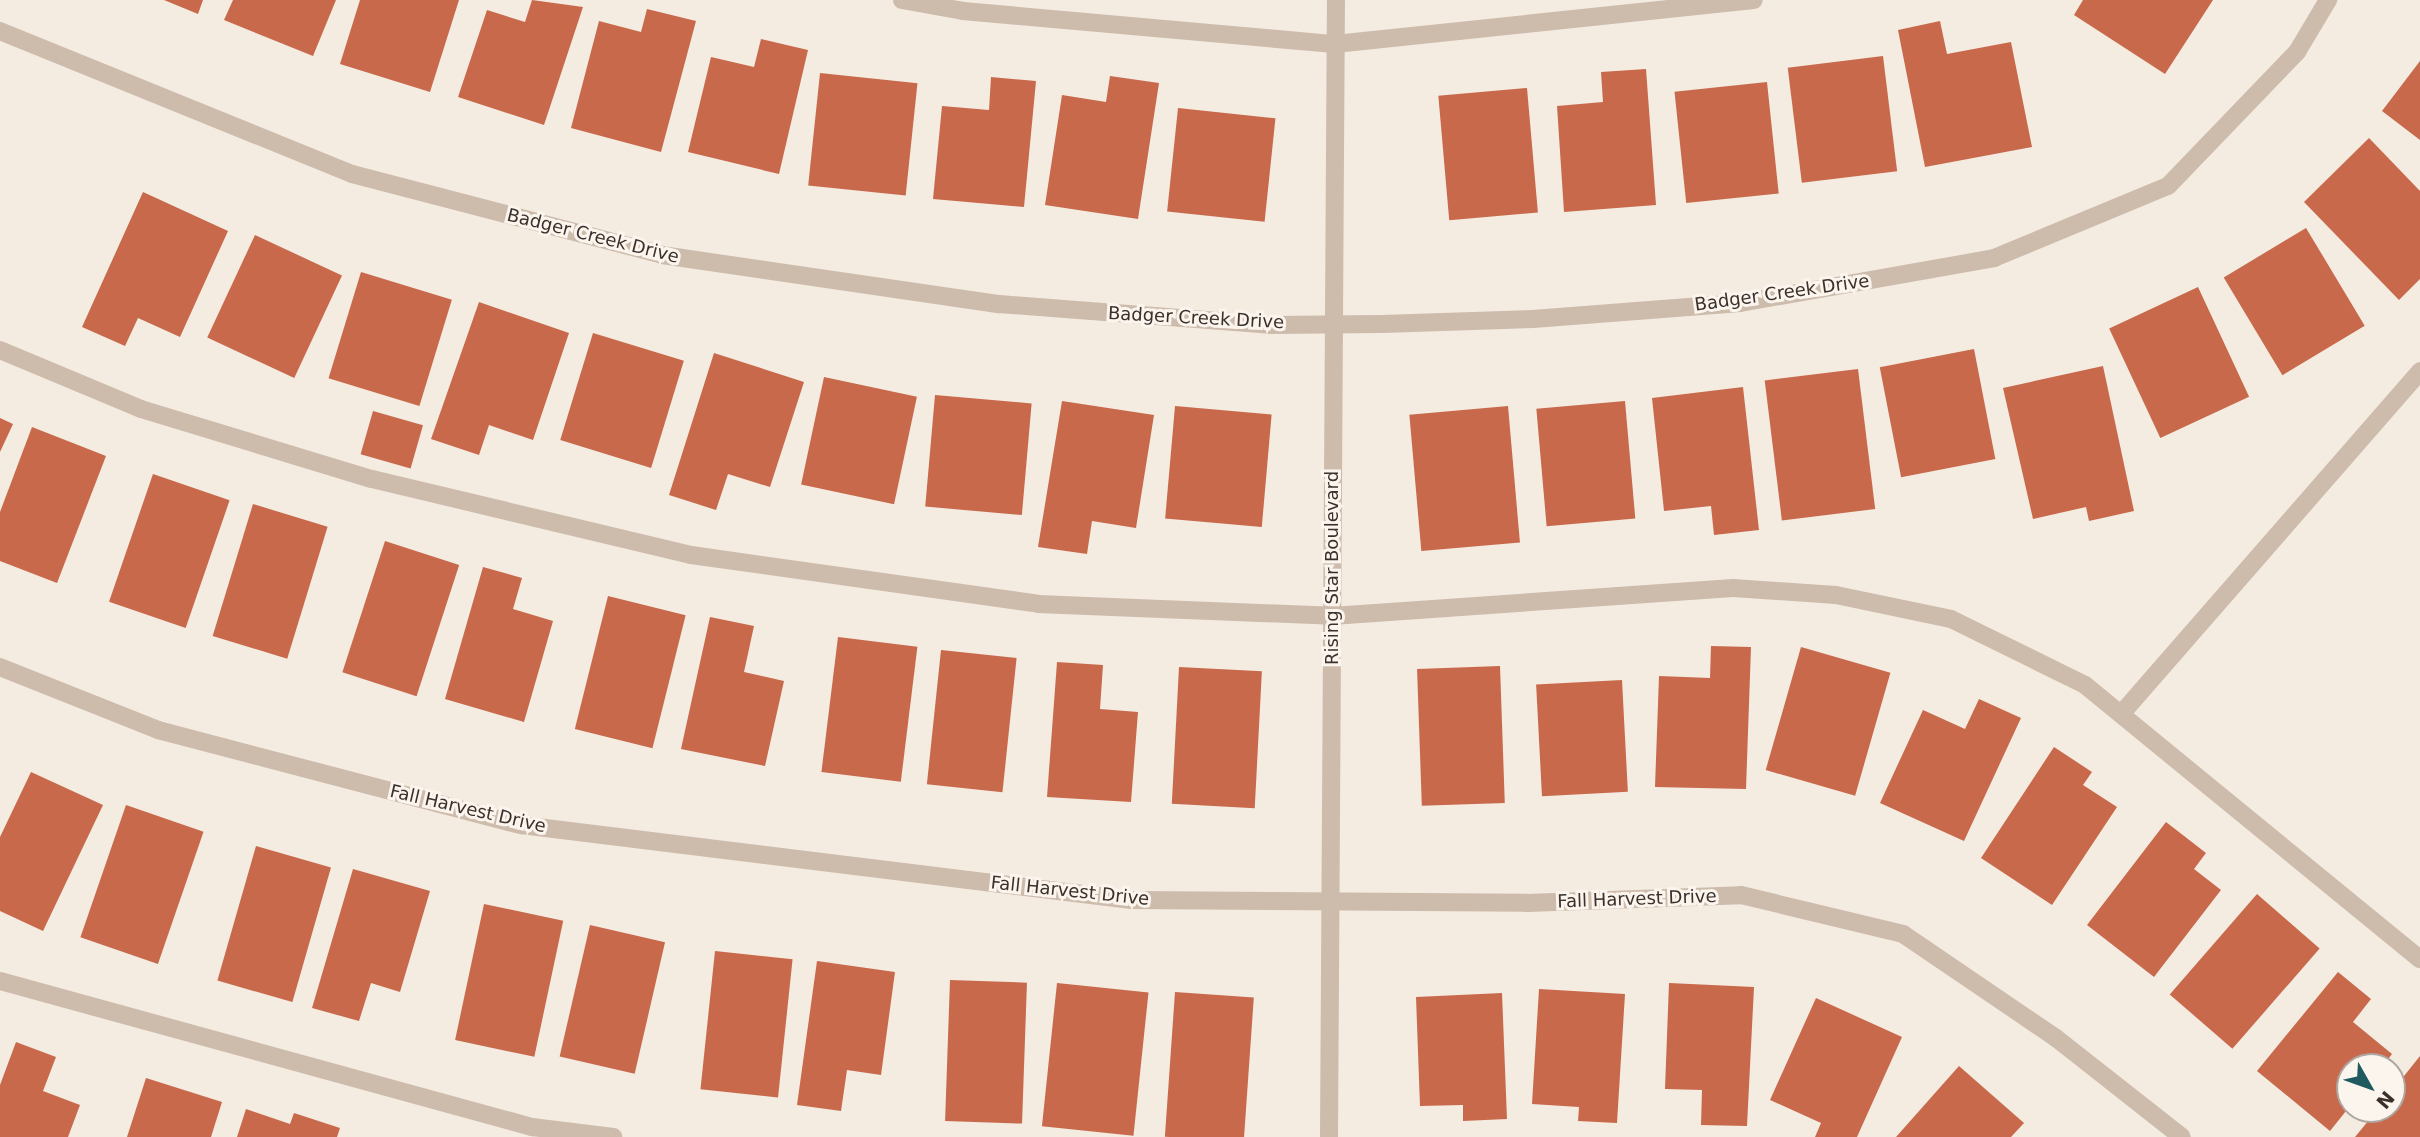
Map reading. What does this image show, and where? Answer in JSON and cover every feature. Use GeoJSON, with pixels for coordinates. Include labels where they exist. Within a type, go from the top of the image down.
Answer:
{"type":"FeatureCollection","features":[{"type":"Feature","properties":{"kind":"street"},"geometry":{"type":"LineString","coordinates":[[902,0],[963,11],[1335,44],[1754,0]]}},
{"type":"Feature","properties":{"kind":"street","name":"Rising Star Boulevard"},"geometry":{"type":"LineString","coordinates":[[1329,1137],[1336,0]]}},
{"type":"Feature","properties":{"kind":"street","name":"Badger Creek Drive"},"geometry":{"type":"LineString","coordinates":[[0,31],[352,173],[662,255],[999,304],[1161,318],[1334,324],[1534,320],[1740,303],[1994,258],[2168,186],[2297,52],[2328,0]]}},
{"type":"Feature","properties":{"kind":"street"},"geometry":{"type":"LineString","coordinates":[[0,350],[141,409],[372,479],[691,555],[1038,604],[1332,616],[1733,588],[1836,595],[1951,620],[2085,685],[2420,959]]}},
{"type":"Feature","properties":{"kind":"street"},"geometry":{"type":"LineString","coordinates":[[2122,713],[2420,371]]}},
{"type":"Feature","properties":{"kind":"street","name":"Fall Harvest Drive"},"geometry":{"type":"LineString","coordinates":[[0,667],[158,730],[522,825],[1131,900],[1527,903],[1741,895],[1903,934],[2056,1038],[2182,1137]]}},
{"type":"Feature","properties":{"kind":"street"},"geometry":{"type":"LineString","coordinates":[[0,981],[532,1127],[613,1137]]}},
{"type":"Feature","properties":{"kind":"building"},"geometry":{"type":"Polygon","coordinates":[[[164,0],[203,0],[198,14],[164,0]]]}},
{"type":"Feature","properties":{"kind":"building"},"geometry":{"type":"Polygon","coordinates":[[[233,0],[336,0],[313,56],[224,20],[233,0]]]}},
{"type":"Feature","properties":{"kind":"building"},"geometry":{"type":"Polygon","coordinates":[[[360,0],[459,0],[430,92],[340,64],[360,0]]]}},
{"type":"Feature","properties":{"kind":"building"},"geometry":{"type":"Polygon","coordinates":[[[532,0],[583,7],[544,125],[458,97],[487,10],[525,22],[532,0]]]}},
{"type":"Feature","properties":{"kind":"building"},"geometry":{"type":"Polygon","coordinates":[[[2083,0],[2213,0],[2165,74],[2074,15],[2083,0]]]}},
{"type":"Feature","properties":{"kind":"building"},"geometry":{"type":"Polygon","coordinates":[[[647,9],[696,21],[661,152],[571,128],[599,21],[641,32],[647,9]]]}},
{"type":"Feature","properties":{"kind":"building"},"geometry":{"type":"Polygon","coordinates":[[[1940,21],[1947,54],[2011,42],[2032,147],[1925,167],[1898,30],[1940,21]]]}},
{"type":"Feature","properties":{"kind":"building"},"geometry":{"type":"Polygon","coordinates":[[[761,39],[808,50],[779,174],[688,152],[711,57],[754,67],[761,39]]]}},
{"type":"Feature","properties":{"kind":"building"},"geometry":{"type":"Polygon","coordinates":[[[1883,56],[1897,171],[1802,183],[1788,68],[1883,56]]]}},
{"type":"Feature","properties":{"kind":"building"},"geometry":{"type":"Polygon","coordinates":[[[2420,61],[2420,140],[2382,111],[2420,61]]]}},
{"type":"Feature","properties":{"kind":"building"},"geometry":{"type":"Polygon","coordinates":[[[1646,69],[1656,205],[1564,212],[1557,106],[1603,102],[1601,72],[1646,69]]]}},
{"type":"Feature","properties":{"kind":"building"},"geometry":{"type":"Polygon","coordinates":[[[820,73],[917,83],[906,196],[808,185],[820,73]]]}},
{"type":"Feature","properties":{"kind":"building"},"geometry":{"type":"Polygon","coordinates":[[[1110,76],[1159,83],[1138,219],[1045,205],[1062,95],[1106,102],[1110,76]]]}},
{"type":"Feature","properties":{"kind":"building"},"geometry":{"type":"Polygon","coordinates":[[[991,77],[1036,81],[1024,207],[933,199],[942,106],[989,110],[991,77]]]}},
{"type":"Feature","properties":{"kind":"building"},"geometry":{"type":"Polygon","coordinates":[[[1767,82],[1779,193],[1686,203],[1675,92],[1767,82]]]}},
{"type":"Feature","properties":{"kind":"building"},"geometry":{"type":"Polygon","coordinates":[[[1527,88],[1538,213],[1449,220],[1438,96],[1527,88]]]}},
{"type":"Feature","properties":{"kind":"building"},"geometry":{"type":"Polygon","coordinates":[[[1178,108],[1275,118],[1265,222],[1167,211],[1178,108]]]}},
{"type":"Feature","properties":{"kind":"building"},"geometry":{"type":"Polygon","coordinates":[[[2369,138],[2420,191],[2420,279],[2399,300],[2304,202],[2369,138]]]}},
{"type":"Feature","properties":{"kind":"building"},"geometry":{"type":"Polygon","coordinates":[[[143,192],[228,231],[180,337],[138,318],[125,346],[82,327],[143,192]]]}},
{"type":"Feature","properties":{"kind":"building"},"geometry":{"type":"Polygon","coordinates":[[[2306,228],[2365,326],[2282,375],[2224,277],[2306,228]]]}},
{"type":"Feature","properties":{"kind":"building"},"geometry":{"type":"Polygon","coordinates":[[[255,235],[342,276],[294,378],[207,337],[255,235]]]}},
{"type":"Feature","properties":{"kind":"building"},"geometry":{"type":"Polygon","coordinates":[[[361,272],[452,300],[419,406],[329,378],[361,272]]]}},
{"type":"Feature","properties":{"kind":"building"},"geometry":{"type":"Polygon","coordinates":[[[2198,287],[2249,397],[2160,438],[2109,328],[2198,287]]]}},
{"type":"Feature","properties":{"kind":"building"},"geometry":{"type":"Polygon","coordinates":[[[479,302],[569,333],[533,440],[489,425],[479,455],[431,439],[479,302]]]}},
{"type":"Feature","properties":{"kind":"building"},"geometry":{"type":"Polygon","coordinates":[[[593,333],[684,361],[651,468],[560,440],[593,333]]]}},
{"type":"Feature","properties":{"kind":"building"},"geometry":{"type":"Polygon","coordinates":[[[1974,349],[1995,459],[1901,477],[1880,367],[1974,349]]]}},
{"type":"Feature","properties":{"kind":"building"},"geometry":{"type":"Polygon","coordinates":[[[714,353],[804,382],[770,487],[728,474],[716,510],[669,495],[714,353]]]}},
{"type":"Feature","properties":{"kind":"building"},"geometry":{"type":"Polygon","coordinates":[[[2103,366],[2134,511],[2089,521],[2086,507],[2033,519],[2003,388],[2103,366]]]}},
{"type":"Feature","properties":{"kind":"building"},"geometry":{"type":"Polygon","coordinates":[[[1858,369],[1875,509],[1782,520],[1765,380],[1858,369]]]}},
{"type":"Feature","properties":{"kind":"building"},"geometry":{"type":"Polygon","coordinates":[[[824,377],[917,397],[894,504],[801,485],[824,377]]]}},
{"type":"Feature","properties":{"kind":"building"},"geometry":{"type":"Polygon","coordinates":[[[1743,387],[1759,530],[1714,535],[1711,506],[1664,511],[1652,398],[1743,387]]]}},
{"type":"Feature","properties":{"kind":"building"},"geometry":{"type":"Polygon","coordinates":[[[935,395],[1032,403],[1022,515],[925,507],[935,395]]]}},
{"type":"Feature","properties":{"kind":"building"},"geometry":{"type":"Polygon","coordinates":[[[1062,401],[1154,415],[1136,528],[1092,521],[1087,554],[1038,547],[1062,401]]]}},
{"type":"Feature","properties":{"kind":"building"},"geometry":{"type":"Polygon","coordinates":[[[1625,401],[1635,519],[1547,526],[1536,409],[1625,401]]]}},
{"type":"Feature","properties":{"kind":"building"},"geometry":{"type":"Polygon","coordinates":[[[1175,406],[1272,414],[1262,527],[1165,519],[1175,406]]]}},
{"type":"Feature","properties":{"kind":"building"},"geometry":{"type":"Polygon","coordinates":[[[1508,406],[1520,542],[1421,551],[1409,415],[1508,406]]]}},
{"type":"Feature","properties":{"kind":"building"},"geometry":{"type":"Polygon","coordinates":[[[373,411],[423,425],[411,469],[361,454],[373,411]]]}},
{"type":"Feature","properties":{"kind":"building"},"geometry":{"type":"Polygon","coordinates":[[[0,418],[13,424],[0,452],[0,418]]]}},
{"type":"Feature","properties":{"kind":"building"},"geometry":{"type":"Polygon","coordinates":[[[32,427],[106,456],[57,583],[0,561],[0,512],[32,427]]]}},
{"type":"Feature","properties":{"kind":"building"},"geometry":{"type":"Polygon","coordinates":[[[153,474],[230,500],[186,628],[109,602],[153,474]]]}},
{"type":"Feature","properties":{"kind":"building"},"geometry":{"type":"Polygon","coordinates":[[[253,504],[328,527],[287,659],[213,636],[253,504]]]}},
{"type":"Feature","properties":{"kind":"building"},"geometry":{"type":"Polygon","coordinates":[[[385,541],[459,565],[417,696],[342,672],[385,541]]]}},
{"type":"Feature","properties":{"kind":"building"},"geometry":{"type":"Polygon","coordinates":[[[483,567],[522,578],[513,609],[553,621],[524,722],[445,699],[483,567]]]}},
{"type":"Feature","properties":{"kind":"building"},"geometry":{"type":"Polygon","coordinates":[[[608,596],[686,615],[652,748],[575,729],[608,596]]]}},
{"type":"Feature","properties":{"kind":"building"},"geometry":{"type":"Polygon","coordinates":[[[710,617],[754,626],[744,672],[784,681],[765,766],[681,749],[710,617]]]}},
{"type":"Feature","properties":{"kind":"building"},"geometry":{"type":"Polygon","coordinates":[[[838,637],[917,647],[901,782],[821,772],[838,637]]]}},
{"type":"Feature","properties":{"kind":"building"},"geometry":{"type":"Polygon","coordinates":[[[1711,646],[1751,647],[1746,789],[1655,787],[1659,676],[1710,678],[1711,646]]]}},
{"type":"Feature","properties":{"kind":"building"},"geometry":{"type":"Polygon","coordinates":[[[1801,647],[1890,673],[1855,796],[1766,770],[1801,647]]]}},
{"type":"Feature","properties":{"kind":"building"},"geometry":{"type":"Polygon","coordinates":[[[941,650],[1017,658],[1002,792],[927,784],[941,650]]]}},
{"type":"Feature","properties":{"kind":"building"},"geometry":{"type":"Polygon","coordinates":[[[1057,662],[1103,665],[1100,709],[1138,712],[1131,802],[1047,797],[1057,662]]]}},
{"type":"Feature","properties":{"kind":"building"},"geometry":{"type":"Polygon","coordinates":[[[1500,666],[1505,803],[1422,806],[1417,669],[1500,666]]]}},
{"type":"Feature","properties":{"kind":"building"},"geometry":{"type":"Polygon","coordinates":[[[1179,667],[1262,671],[1255,808],[1172,804],[1179,667]]]}},
{"type":"Feature","properties":{"kind":"building"},"geometry":{"type":"Polygon","coordinates":[[[1622,680],[1628,792],[1542,796],[1536,685],[1622,680]]]}},
{"type":"Feature","properties":{"kind":"building"},"geometry":{"type":"Polygon","coordinates":[[[1979,699],[2021,718],[1964,841],[1880,803],[1923,710],[1965,729],[1979,699]]]}},
{"type":"Feature","properties":{"kind":"building"},"geometry":{"type":"Polygon","coordinates":[[[2054,747],[2092,772],[2083,785],[2117,807],[2052,905],[1981,858],[2054,747]]]}},
{"type":"Feature","properties":{"kind":"building"},"geometry":{"type":"Polygon","coordinates":[[[31,772],[103,805],[43,931],[0,911],[0,837],[31,772]]]}},
{"type":"Feature","properties":{"kind":"building"},"geometry":{"type":"Polygon","coordinates":[[[126,805],[204,832],[158,964],[80,937],[126,805]]]}},
{"type":"Feature","properties":{"kind":"building"},"geometry":{"type":"Polygon","coordinates":[[[2166,822],[2206,853],[2194,869],[2221,890],[2154,977],[2087,925],[2166,822]]]}},
{"type":"Feature","properties":{"kind":"building"},"geometry":{"type":"Polygon","coordinates":[[[256,846],[331,867],[292,1002],[217,981],[256,846]]]}},
{"type":"Feature","properties":{"kind":"building"},"geometry":{"type":"Polygon","coordinates":[[[353,869],[430,891],[400,992],[371,983],[359,1021],[312,1008],[353,869]]]}},
{"type":"Feature","properties":{"kind":"building"},"geometry":{"type":"Polygon","coordinates":[[[2257,894],[2320,948],[2232,1049],[2170,994],[2257,894]]]}},
{"type":"Feature","properties":{"kind":"building"},"geometry":{"type":"Polygon","coordinates":[[[484,904],[563,921],[534,1057],[455,1040],[484,904]]]}},
{"type":"Feature","properties":{"kind":"building"},"geometry":{"type":"Polygon","coordinates":[[[590,925],[665,942],[635,1074],[560,1057],[590,925]]]}},
{"type":"Feature","properties":{"kind":"building"},"geometry":{"type":"Polygon","coordinates":[[[715,951],[793,959],[778,1097],[700,1089],[715,951]]]}},
{"type":"Feature","properties":{"kind":"building"},"geometry":{"type":"Polygon","coordinates":[[[817,961],[895,972],[881,1075],[847,1070],[841,1111],[797,1105],[817,961]]]}},
{"type":"Feature","properties":{"kind":"building"},"geometry":{"type":"Polygon","coordinates":[[[2338,972],[2371,999],[2353,1022],[2391,1053],[2336,1053],[2336,1123],[2330,1131],[2257,1071],[2338,972]]]}},
{"type":"Feature","properties":{"kind":"building"},"geometry":{"type":"Polygon","coordinates":[[[950,980],[1027,983],[1022,1124],[945,1121],[950,980]]]}},
{"type":"Feature","properties":{"kind":"building"},"geometry":{"type":"Polygon","coordinates":[[[1057,983],[1148,993],[1133,1136],[1042,1126],[1057,983]]]}},
{"type":"Feature","properties":{"kind":"building"},"geometry":{"type":"Polygon","coordinates":[[[1669,983],[1754,987],[1747,1126],[1701,1125],[1702,1090],[1665,1089],[1669,983]]]}},
{"type":"Feature","properties":{"kind":"building"},"geometry":{"type":"Polygon","coordinates":[[[1539,989],[1625,994],[1617,1123],[1578,1121],[1579,1107],[1532,1104],[1539,989]]]}},
{"type":"Feature","properties":{"kind":"building"},"geometry":{"type":"Polygon","coordinates":[[[1175,992],[1254,998],[1244,1137],[1165,1137],[1175,992]]]}},
{"type":"Feature","properties":{"kind":"building"},"geometry":{"type":"Polygon","coordinates":[[[1502,993],[1507,1119],[1463,1121],[1463,1105],[1420,1106],[1416,997],[1502,993]]]}},
{"type":"Feature","properties":{"kind":"building"},"geometry":{"type":"Polygon","coordinates":[[[1816,998],[1902,1037],[1857,1137],[1815,1137],[1821,1123],[1770,1100],[1816,998]]]}},
{"type":"Feature","properties":{"kind":"building"},"geometry":{"type":"Polygon","coordinates":[[[16,1042],[56,1057],[43,1091],[80,1105],[68,1137],[0,1137],[0,1085],[16,1042]]]}},
{"type":"Feature","properties":{"kind":"building"},"geometry":{"type":"Polygon","coordinates":[[[2420,1056],[2420,1137],[2355,1137],[2366,1123],[2406,1123],[2406,1074],[2420,1056]]]}},
{"type":"Feature","properties":{"kind":"building"},"geometry":{"type":"Polygon","coordinates":[[[1959,1066],[2024,1123],[2011,1137],[1896,1137],[1959,1066]]]}},
{"type":"Feature","properties":{"kind":"building"},"geometry":{"type":"Polygon","coordinates":[[[146,1078],[222,1102],[211,1137],[127,1137],[146,1078]]]}},
{"type":"Feature","properties":{"kind":"building"},"geometry":{"type":"Polygon","coordinates":[[[246,1109],[290,1124],[294,1113],[340,1128],[337,1137],[237,1137],[246,1109]]]}}]}
